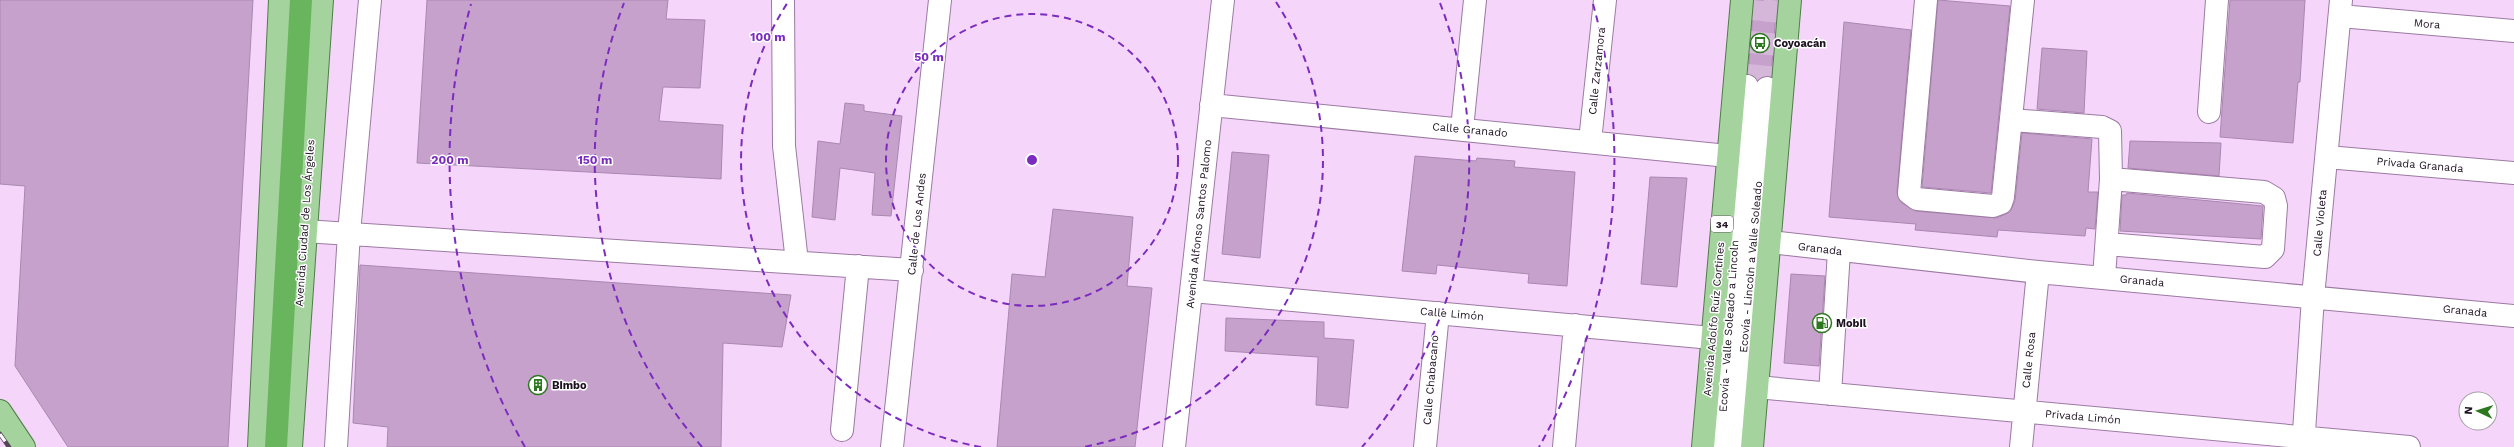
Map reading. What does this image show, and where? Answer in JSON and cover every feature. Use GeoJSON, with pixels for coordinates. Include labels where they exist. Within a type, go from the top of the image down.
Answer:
{"type":"FeatureCollection","features":[{"type":"Feature","properties":{"kind":"highway"},"geometry":{"type":"LineString","coordinates":[[276,447],[301,0]]}},
{"type":"Feature","properties":{"kind":"main road"},"geometry":{"type":"LineString","coordinates":[[259,447],[280,0]]}},
{"type":"Feature","properties":{"kind":"main road","name":"Avenida Ciudad de Los Ángeles"},"geometry":{"type":"LineString","coordinates":[[291,447],[304,232],[322,0]]}},
{"type":"Feature","properties":{"kind":"main road","name":"Avenida Adolfo Ruíz Cortines"},"geometry":{"type":"LineString","coordinates":[[1703,447],[1742,0]]}},
{"type":"Feature","properties":{"kind":"main road"},"geometry":{"type":"LineString","coordinates":[[1752,447],[1790,0]]}},
{"type":"Feature","properties":{"kind":"main road"},"geometry":{"type":"LineString","coordinates":[[0,411],[24,447]]}},
{"type":"Feature","properties":{"kind":"street"},"geometry":{"type":"LineString","coordinates":[[336,447],[349,233],[370,0]]}},
{"type":"Feature","properties":{"kind":"street"},"geometry":{"type":"LineString","coordinates":[[783,0],[784,146],[797,262]]}},
{"type":"Feature","properties":{"kind":"street","name":"Calle de Los Andes"},"geometry":{"type":"LineString","coordinates":[[892,447],[940,0]]}},
{"type":"Feature","properties":{"kind":"street","name":"Avenida Alfonso Santos Palomo"},"geometry":{"type":"LineString","coordinates":[[1174,447],[1224,0]]}},
{"type":"Feature","properties":{"kind":"street"},"geometry":{"type":"LineString","coordinates":[[1462,129],[1475,0]]}},
{"type":"Feature","properties":{"kind":"street","name":"Calle Zarzamora"},"geometry":{"type":"LineString","coordinates":[[1590,141],[1605,0]]}},
{"type":"Feature","properties":{"kind":"street"},"geometry":{"type":"LineString","coordinates":[[1926,0],[1909,189],[1910,195],[1917,199],[1993,206],[2001,203],[2004,197],[2023,0]]}},
{"type":"Feature","properties":{"kind":"street"},"geometry":{"type":"LineString","coordinates":[[2209,112],[2217,0]]}},
{"type":"Feature","properties":{"kind":"street","name":"Mora"},"geometry":{"type":"LineString","coordinates":[[2340,8],[2514,32]]}},
{"type":"Feature","properties":{"kind":"street","name":"Calle Violeta"},"geometry":{"type":"LineString","coordinates":[[2303,442],[2313,297],[2340,8]]}},
{"type":"Feature","properties":{"kind":"street","name":"Ecovía - Valle Soleado a Lincoln"},"geometry":{"type":"LineString","coordinates":[[1719,447],[1757,87]]}},
{"type":"Feature","properties":{"kind":"street","name":"Ecovía - Lincoln a Valle Soleado"},"geometry":{"type":"LineString","coordinates":[[1735,447],[1757,87]]}},
{"type":"Feature","properties":{"kind":"street","name":"Calle Granado"},"geometry":{"type":"LineString","coordinates":[[1212,105],[1590,141],[1728,156]]}},
{"type":"Feature","properties":{"kind":"street"},"geometry":{"type":"LineString","coordinates":[[2012,120],[2108,129],[2112,135],[2111,179],[2104,277]]}},
{"type":"Feature","properties":{"kind":"street","name":"Privada Granada"},"geometry":{"type":"LineString","coordinates":[[2327,157],[2514,173]]}},
{"type":"Feature","properties":{"kind":"street"},"geometry":{"type":"LineString","coordinates":[[2107,244],[2265,257],[2270,254],[2273,249],[2276,206],[2274,198],[2264,192],[2111,179]]}},
{"type":"Feature","properties":{"kind":"street"},"geometry":{"type":"LineString","coordinates":[[304,232],[349,233],[912,270]]}},
{"type":"Feature","properties":{"kind":"street","name":"Granada"},"geometry":{"type":"LineString","coordinates":[[1770,242],[1839,252],[2038,272],[2514,316]]}},
{"type":"Feature","properties":{"kind":"street"},"geometry":{"type":"LineString","coordinates":[[1830,394],[1839,252]]}},
{"type":"Feature","properties":{"kind":"street"},"geometry":{"type":"LineString","coordinates":[[842,430],[858,266]]}},
{"type":"Feature","properties":{"kind":"street","name":"Calle Rosa"},"geometry":{"type":"LineString","coordinates":[[2021,447],[2038,272]]}},
{"type":"Feature","properties":{"kind":"street","name":"Calle Limón"},"geometry":{"type":"LineString","coordinates":[[1192,291],[1712,338]]}},
{"type":"Feature","properties":{"kind":"street","name":"Calle Chabacano"},"geometry":{"type":"LineString","coordinates":[[1425,447],[1438,313]]}},
{"type":"Feature","properties":{"kind":"street"},"geometry":{"type":"LineString","coordinates":[[1564,447],[1575,325]]}},
{"type":"Feature","properties":{"kind":"street","name":"Privada Limón"},"geometry":{"type":"LineString","coordinates":[[1757,387],[2024,412],[2303,442],[2410,447]]}},
{"type":"Feature","properties":{"kind":"building"},"geometry":{"type":"Polygon","coordinates":[[[0,0],[253,0],[228,447],[68,447],[15,366],[25,186],[0,184],[0,0]]]}},
{"type":"Feature","properties":{"kind":"building"},"geometry":{"type":"Polygon","coordinates":[[[427,0],[668,0],[666,19],[705,20],[700,88],[663,87],[659,121],[723,125],[721,179],[417,163],[427,0]]]}},
{"type":"Feature","properties":{"kind":"building","name":"Coyoacán"},"geometry":{"type":"Polygon","coordinates":[[[1754,0],[1777,0],[1771,77],[1762,77],[1758,80],[1748,74],[1754,0]]]}},
{"type":"Feature","properties":{"kind":"building"},"geometry":{"type":"Polygon","coordinates":[[[1938,0],[2010,6],[1991,193],[1922,187],[1938,0]]]}},
{"type":"Feature","properties":{"kind":"building"},"geometry":{"type":"Polygon","coordinates":[[[2230,0],[2305,0],[2300,82],[2298,82],[2293,143],[2220,137],[2230,0]]]}},
{"type":"Feature","properties":{"kind":"building"},"geometry":{"type":"Polygon","coordinates":[[[1844,22],[1911,30],[1897,192],[1902,203],[1916,211],[1997,218],[2010,212],[2015,201],[2022,133],[2092,139],[2088,192],[2098,192],[2095,229],[2086,228],[2085,236],[1998,230],[1997,237],[1915,230],[1916,224],[1829,217],[1844,22]]]}},
{"type":"Feature","properties":{"kind":"building"},"geometry":{"type":"Polygon","coordinates":[[[2042,48],[2087,51],[2084,113],[2037,109],[2042,48]]]}},
{"type":"Feature","properties":{"kind":"building"},"geometry":{"type":"Polygon","coordinates":[[[845,103],[864,105],[864,111],[902,116],[891,216],[872,215],[875,173],[840,168],[835,220],[812,217],[818,141],[840,144],[845,103]]]}},
{"type":"Feature","properties":{"kind":"building"},"geometry":{"type":"Polygon","coordinates":[[[2130,141],[2221,143],[2219,176],[2128,168],[2130,141]]]}},
{"type":"Feature","properties":{"kind":"building"},"geometry":{"type":"Polygon","coordinates":[[[1232,152],[1269,155],[1260,258],[1222,254],[1232,152]]]}},
{"type":"Feature","properties":{"kind":"building"},"geometry":{"type":"Polygon","coordinates":[[[1415,156],[1476,161],[1477,158],[1515,161],[1514,167],[1575,172],[1567,286],[1528,283],[1529,274],[1437,265],[1436,274],[1402,271],[1415,156]]]}},
{"type":"Feature","properties":{"kind":"building"},"geometry":{"type":"Polygon","coordinates":[[[1650,177],[1687,178],[1677,287],[1641,284],[1650,177]]]}},
{"type":"Feature","properties":{"kind":"building"},"geometry":{"type":"Polygon","coordinates":[[[2127,193],[2263,206],[2261,239],[2120,231],[2122,195],[2126,195],[2127,193]]]}},
{"type":"Feature","properties":{"kind":"building"},"geometry":{"type":"Polygon","coordinates":[[[1053,209],[1133,217],[1127,286],[1152,288],[1135,447],[997,447],[1012,274],[1045,277],[1053,209]]]}},
{"type":"Feature","properties":{"kind":"building","name":"Bimbo"},"geometry":{"type":"Polygon","coordinates":[[[360,265],[791,295],[782,347],[723,343],[721,447],[387,447],[388,427],[353,423],[360,265]]]}},
{"type":"Feature","properties":{"kind":"building"},"geometry":{"type":"Polygon","coordinates":[[[1791,274],[1825,276],[1819,366],[1784,363],[1791,274]]]}},
{"type":"Feature","properties":{"kind":"building"},"geometry":{"type":"Polygon","coordinates":[[[1226,318],[1324,322],[1324,338],[1354,340],[1348,408],[1316,405],[1318,357],[1225,351],[1226,318]]]}},
{"type":"Feature","properties":{"kind":"tunnel"},"geometry":{"type":"LineString","coordinates":[[1747,86],[1754,0]]}},
{"type":"Feature","properties":{"kind":"tunnel"},"geometry":{"type":"LineString","coordinates":[[1767,88],[1775,0]]}},
{"type":"Feature","properties":{"kind":"railway"},"geometry":{"type":"LineString","coordinates":[[0,434],[9,447]]}},
{"type":"Feature","properties":{"kind":"place","name":"Coyoacán"},"geometry":{"type":"Point","coordinates":[1760,43]}},
{"type":"Feature","properties":{"kind":"place","name":"Mobil"},"geometry":{"type":"Point","coordinates":[1822,323]}},
{"type":"Feature","properties":{"kind":"place","name":"Bimbo"},"geometry":{"type":"Point","coordinates":[538,385]}}]}
